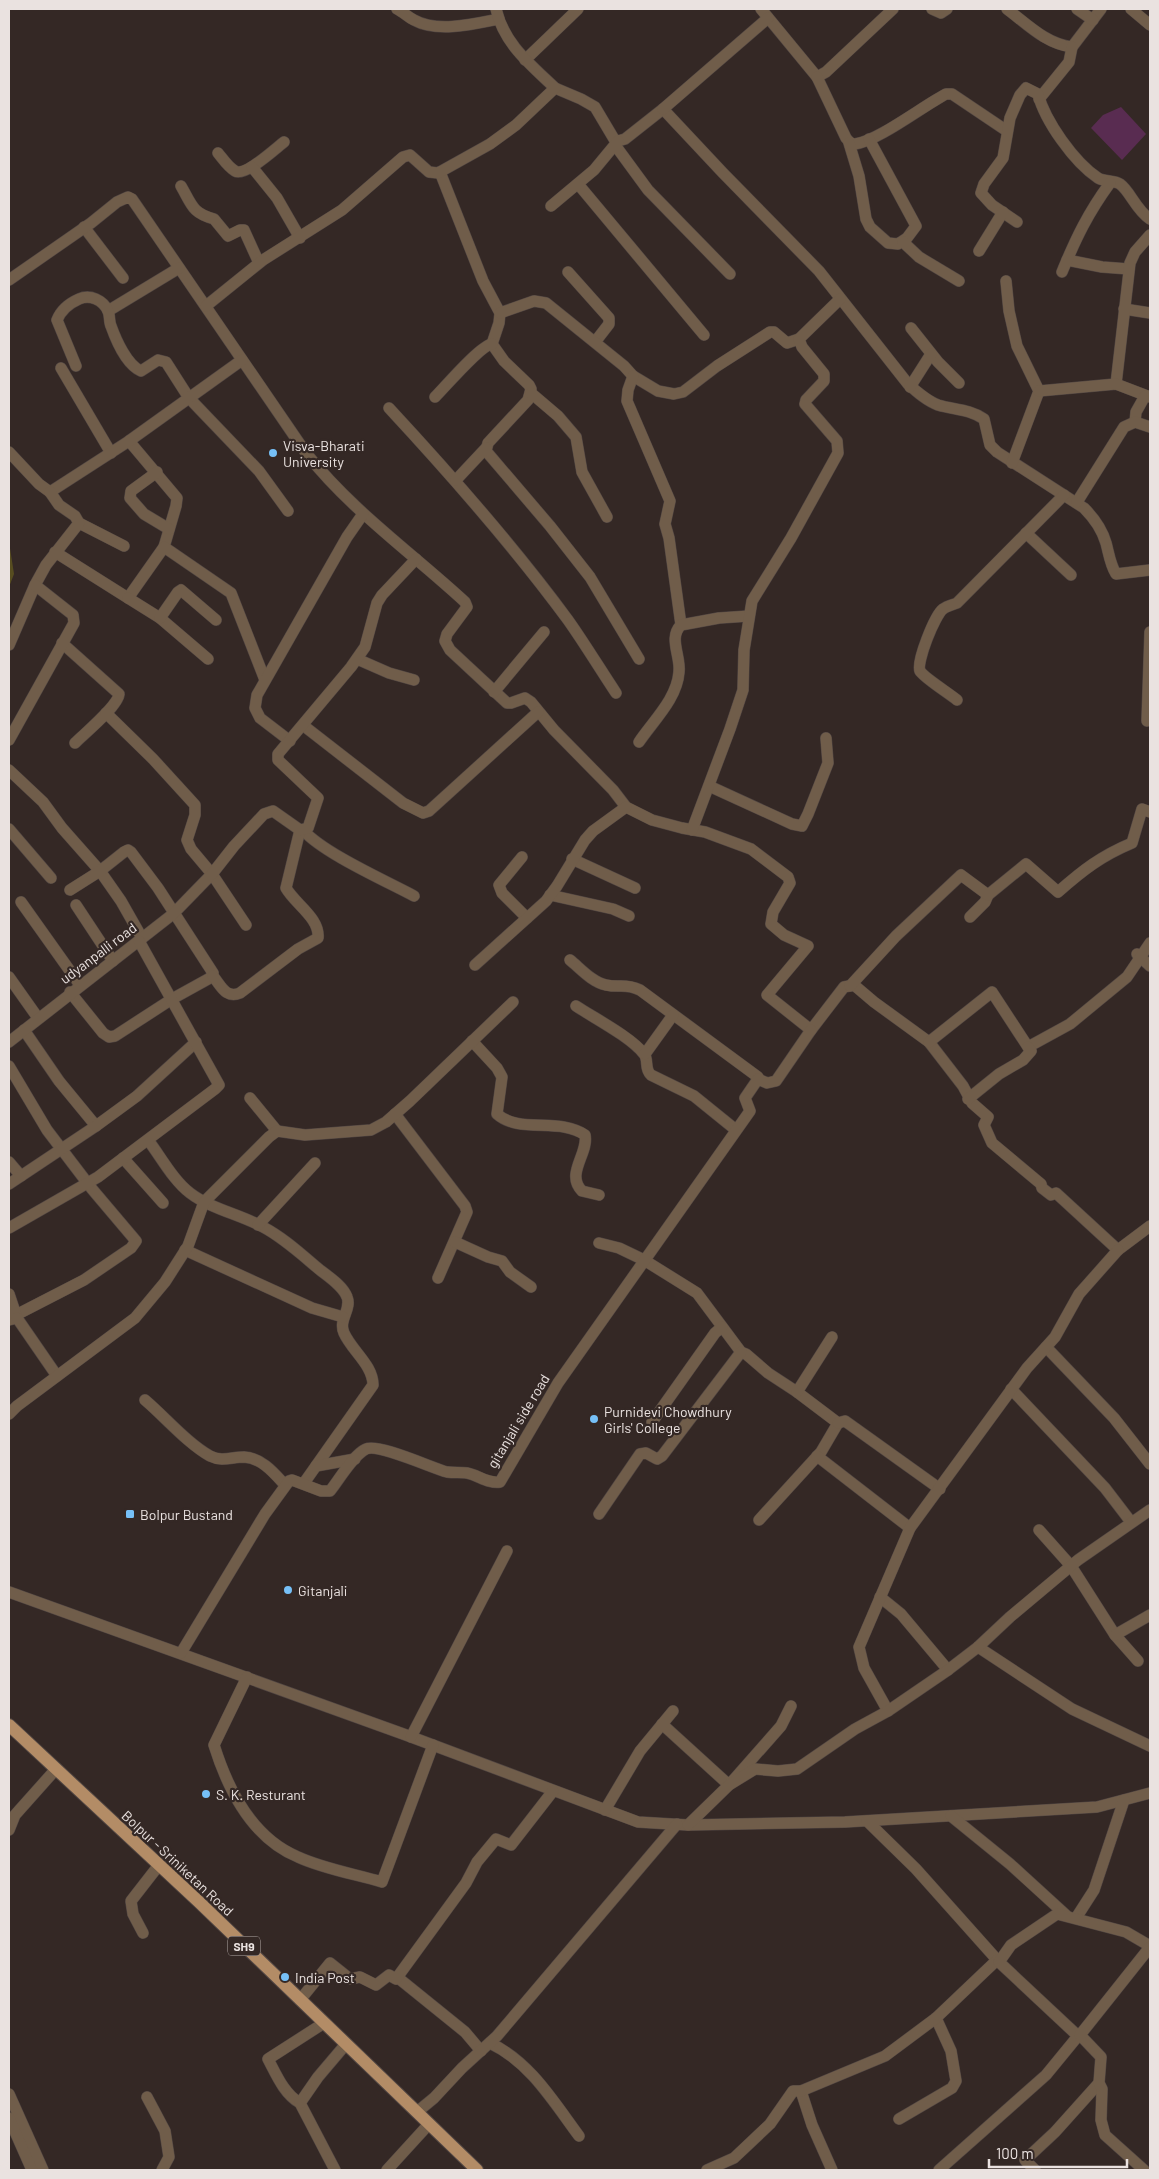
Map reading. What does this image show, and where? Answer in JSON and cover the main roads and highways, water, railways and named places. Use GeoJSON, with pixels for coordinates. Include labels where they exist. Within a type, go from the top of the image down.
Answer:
{"type":"FeatureCollection","features":[{"type":"Feature","properties":{"kind":"main road","name":"Bolpur - Sriniketan Road"},"geometry":{"type":"LineString","coordinates":[[9,1725],[477,2170]]}},
{"type":"Feature","properties":{"kind":"place","name":"Visva-Bharati University"},"geometry":{"type":"Point","coordinates":[273,453]}},
{"type":"Feature","properties":{"kind":"place","name":"Purnidevi Chowdhury Girls' College"},"geometry":{"type":"Point","coordinates":[594,1419]}},
{"type":"Feature","properties":{"kind":"place","name":"Bolpur Bustand"},"geometry":{"type":"Point","coordinates":[130,1514]}},
{"type":"Feature","properties":{"kind":"place","name":"Gitanjali"},"geometry":{"type":"Point","coordinates":[288,1590]}},
{"type":"Feature","properties":{"kind":"place","name":"S. K. Resturant"},"geometry":{"type":"Point","coordinates":[206,1794]}},
{"type":"Feature","properties":{"kind":"place","name":"India Post"},"geometry":{"type":"Point","coordinates":[285,1977]}}]}
